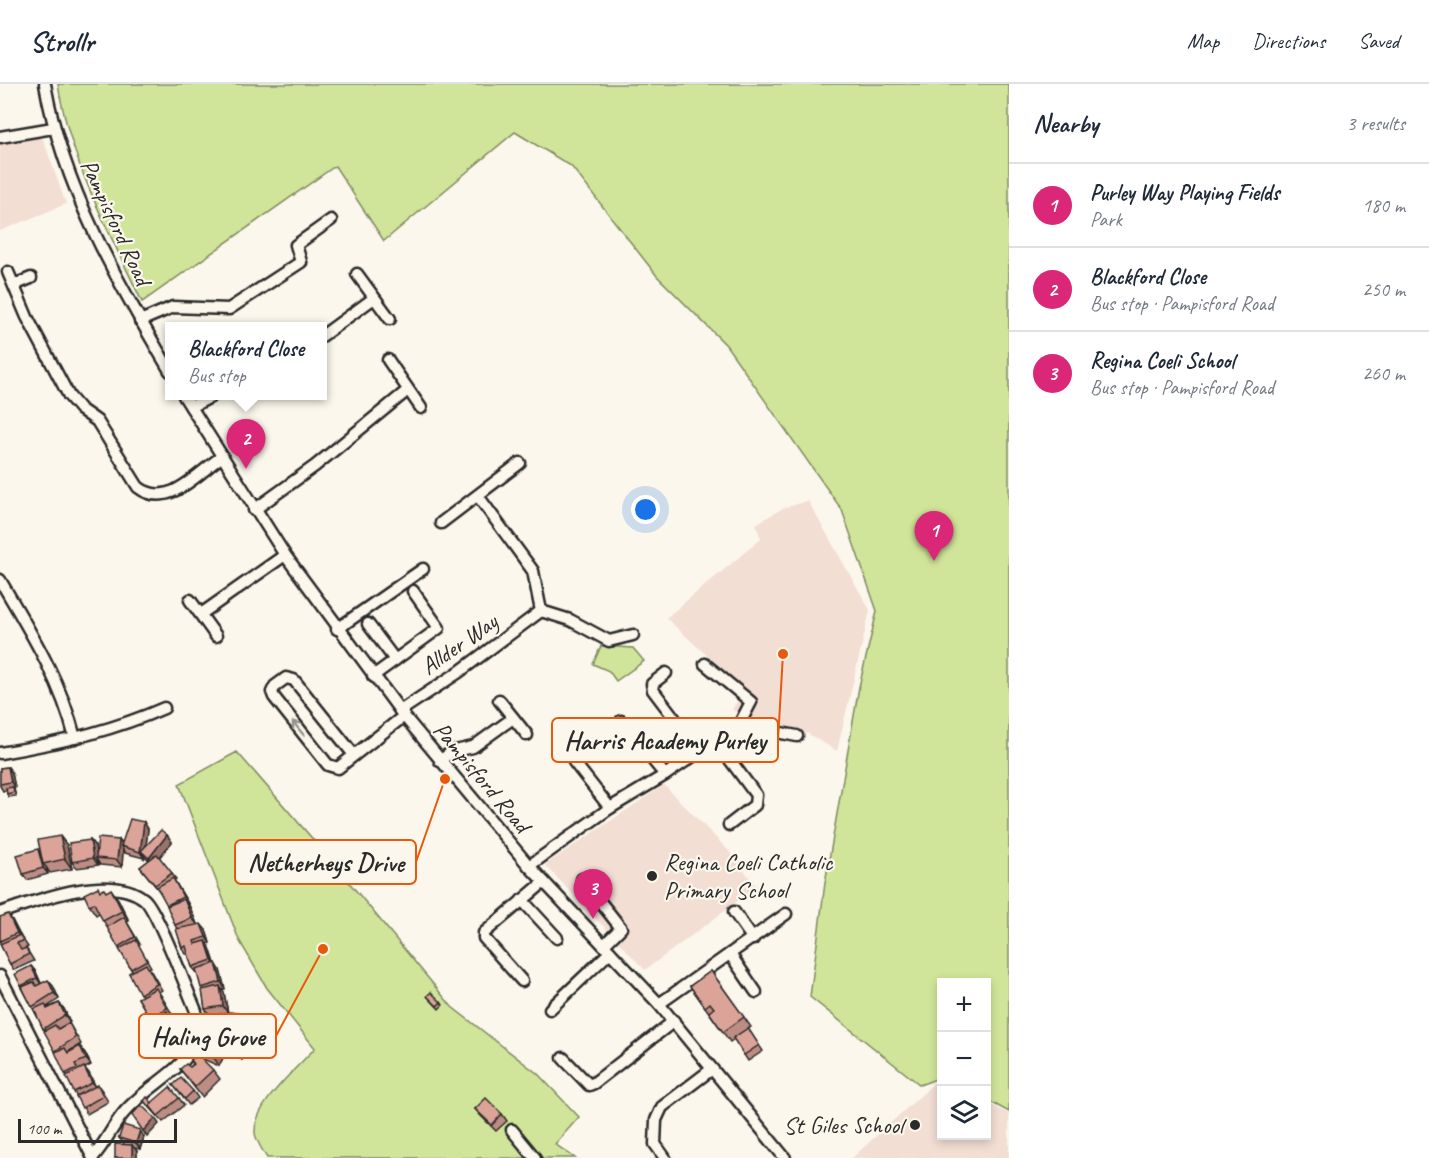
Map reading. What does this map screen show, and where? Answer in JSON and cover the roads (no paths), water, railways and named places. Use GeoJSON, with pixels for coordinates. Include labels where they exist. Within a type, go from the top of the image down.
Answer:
{"type":"FeatureCollection","features":[{"type":"Feature","properties":{"kind":"street","name":"Pampisford Road"},"geometry":{"type":"LineString","coordinates":[[45,84],[53,128],[76,194],[140,321],[165,363]]}},
{"type":"Feature","properties":{"kind":"street"},"geometry":{"type":"LineString","coordinates":[[0,137],[53,128]]}},
{"type":"Feature","properties":{"kind":"street"},"geometry":{"type":"LineString","coordinates":[[140,321],[173,307],[229,309],[301,262],[296,245],[331,220]]}},
{"type":"Feature","properties":{"kind":"street"},"geometry":{"type":"LineString","coordinates":[[8,272],[69,396],[80,409],[97,421],[138,487],[147,494],[159,497],[172,493],[221,457]]}},
{"type":"Feature","properties":{"kind":"street"},"geometry":{"type":"LineString","coordinates":[[357,274],[390,319]]}},
{"type":"Feature","properties":{"kind":"street"},"geometry":{"type":"LineString","coordinates":[[14,285],[31,278]]}},
{"type":"Feature","properties":{"kind":"street"},"geometry":{"type":"LineString","coordinates":[[327,332],[374,298]]}},
{"type":"Feature","properties":{"kind":"street"},"geometry":{"type":"LineString","coordinates":[[388,360],[421,408]]}},
{"type":"Feature","properties":{"kind":"street"},"geometry":{"type":"LineString","coordinates":[[254,510],[315,466],[408,390]]}},
{"type":"Feature","properties":{"kind":"street","name":"Pampisford Road"},"geometry":{"type":"LineString","coordinates":[[187,400],[254,510],[338,629],[402,714],[529,866],[674,1021],[785,1158]]}},
{"type":"Feature","properties":{"kind":"street"},"geometry":{"type":"LineString","coordinates":[[191,407],[204,400]]}},
{"type":"Feature","properties":{"kind":"street"},"geometry":{"type":"LineString","coordinates":[[441,524],[520,464]]}},
{"type":"Feature","properties":{"kind":"street"},"geometry":{"type":"LineString","coordinates":[[478,496],[533,571],[541,610],[570,620],[609,641],[633,635]]}},
{"type":"Feature","properties":{"kind":"street"},"geometry":{"type":"LineString","coordinates":[[201,614],[285,555]]}},
{"type":"Feature","properties":{"kind":"street"},"geometry":{"type":"LineString","coordinates":[[338,629],[423,569]]}},
{"type":"Feature","properties":{"kind":"street"},"geometry":{"type":"LineString","coordinates":[[0,580],[51,670],[69,712],[75,738]]}},
{"type":"Feature","properties":{"kind":"street"},"geometry":{"type":"LineString","coordinates":[[373,676],[439,628],[413,591]]}},
{"type":"Feature","properties":{"kind":"street"},"geometry":{"type":"LineString","coordinates":[[190,600],[216,636]]}},
{"type":"Feature","properties":{"kind":"street","name":"Allder Way"},"geometry":{"type":"LineString","coordinates":[[354,755],[294,680],[288,678],[280,681],[272,690],[274,697],[328,765],[338,768],[354,755],[402,714],[541,610]]}},
{"type":"Feature","properties":{"kind":"street"},"geometry":{"type":"LineString","coordinates":[[368,624],[395,660]]}},
{"type":"Feature","properties":{"kind":"street"},"geometry":{"type":"LineString","coordinates":[[529,866],[610,808],[740,725],[751,702],[705,664]]}},
{"type":"Feature","properties":{"kind":"street"},"geometry":{"type":"LineString","coordinates":[[666,673],[652,684],[653,690],[699,752]]}},
{"type":"Feature","properties":{"kind":"street"},"geometry":{"type":"LineString","coordinates":[[499,700],[527,735]]}},
{"type":"Feature","properties":{"kind":"street"},"geometry":{"type":"LineString","coordinates":[[0,753],[75,738],[136,720],[164,708]]}},
{"type":"Feature","properties":{"kind":"street"},"geometry":{"type":"LineString","coordinates":[[440,761],[457,750],[467,750],[473,747],[513,718]]}},
{"type":"Feature","properties":{"kind":"street"},"geometry":{"type":"LineString","coordinates":[[621,721],[665,775]]}},
{"type":"Feature","properties":{"kind":"street"},"geometry":{"type":"LineString","coordinates":[[740,725],[797,736]]}},
{"type":"Feature","properties":{"kind":"street"},"geometry":{"type":"LineString","coordinates":[[716,741],[756,795],[755,805],[729,825]]}},
{"type":"Feature","properties":{"kind":"street"},"geometry":{"type":"LineString","coordinates":[[574,762],[610,808]]}},
{"type":"Feature","properties":{"kind":"street"},"geometry":{"type":"LineString","coordinates":[[550,1009],[607,949],[621,928],[582,879]]}},
{"type":"Feature","properties":{"kind":"street"},"geometry":{"type":"LineString","coordinates":[[522,981],[484,938],[484,933],[544,882]]}},
{"type":"Feature","properties":{"kind":"street"},"geometry":{"type":"LineString","coordinates":[[0,913],[86,889],[126,888],[146,900],[196,1011],[197,1030],[194,1047],[182,1062],[147,1089],[122,1115],[104,1145],[93,1158],[0,976]]}},
{"type":"Feature","properties":{"kind":"street"},"geometry":{"type":"LineString","coordinates":[[522,900],[557,938]]}},
{"type":"Feature","properties":{"kind":"street"},"geometry":{"type":"LineString","coordinates":[[734,912],[753,939]]}},
{"type":"Feature","properties":{"kind":"street"},"geometry":{"type":"LineString","coordinates":[[659,1004],[786,914]]}},
{"type":"Feature","properties":{"kind":"street"},"geometry":{"type":"LineString","coordinates":[[730,954],[756,992]]}},
{"type":"Feature","properties":{"kind":"street"},"geometry":{"type":"LineString","coordinates":[[563,1058],[590,1085],[674,1021]]}},
{"type":"Feature","properties":{"kind":"street"},"geometry":{"type":"LineString","coordinates":[[665,1158],[655,1144],[657,1115],[681,1092],[712,1069]]}},
{"type":"Feature","properties":{"kind":"street"},"geometry":{"type":"LineString","coordinates":[[512,1130],[535,1158]]}},
{"type":"Feature","properties":{"kind":"place","name":"Blackford Close"},"geometry":{"type":"Point","coordinates":[246,469]}},
{"type":"Feature","properties":{"kind":"place","name":"Purley Way Playing Fields"},"geometry":{"type":"Point","coordinates":[934,561]}},
{"type":"Feature","properties":{"kind":"place","name":"Harris Academy Purley"},"geometry":{"type":"Point","coordinates":[783,654]}},
{"type":"Feature","properties":{"kind":"place","name":"Netherheys Drive"},"geometry":{"type":"Point","coordinates":[445,779]}},
{"type":"Feature","properties":{"kind":"place","name":"Regina Coeli Catholic Primary School"},"geometry":{"type":"Point","coordinates":[652,876]}},
{"type":"Feature","properties":{"kind":"place","name":"Regina Coeli School"},"geometry":{"type":"Point","coordinates":[593,919]}},
{"type":"Feature","properties":{"kind":"place","name":"Haling Grove"},"geometry":{"type":"Point","coordinates":[323,949]}},
{"type":"Feature","properties":{"kind":"place","name":"St Giles School"},"geometry":{"type":"Point","coordinates":[915,1125]}}]}
